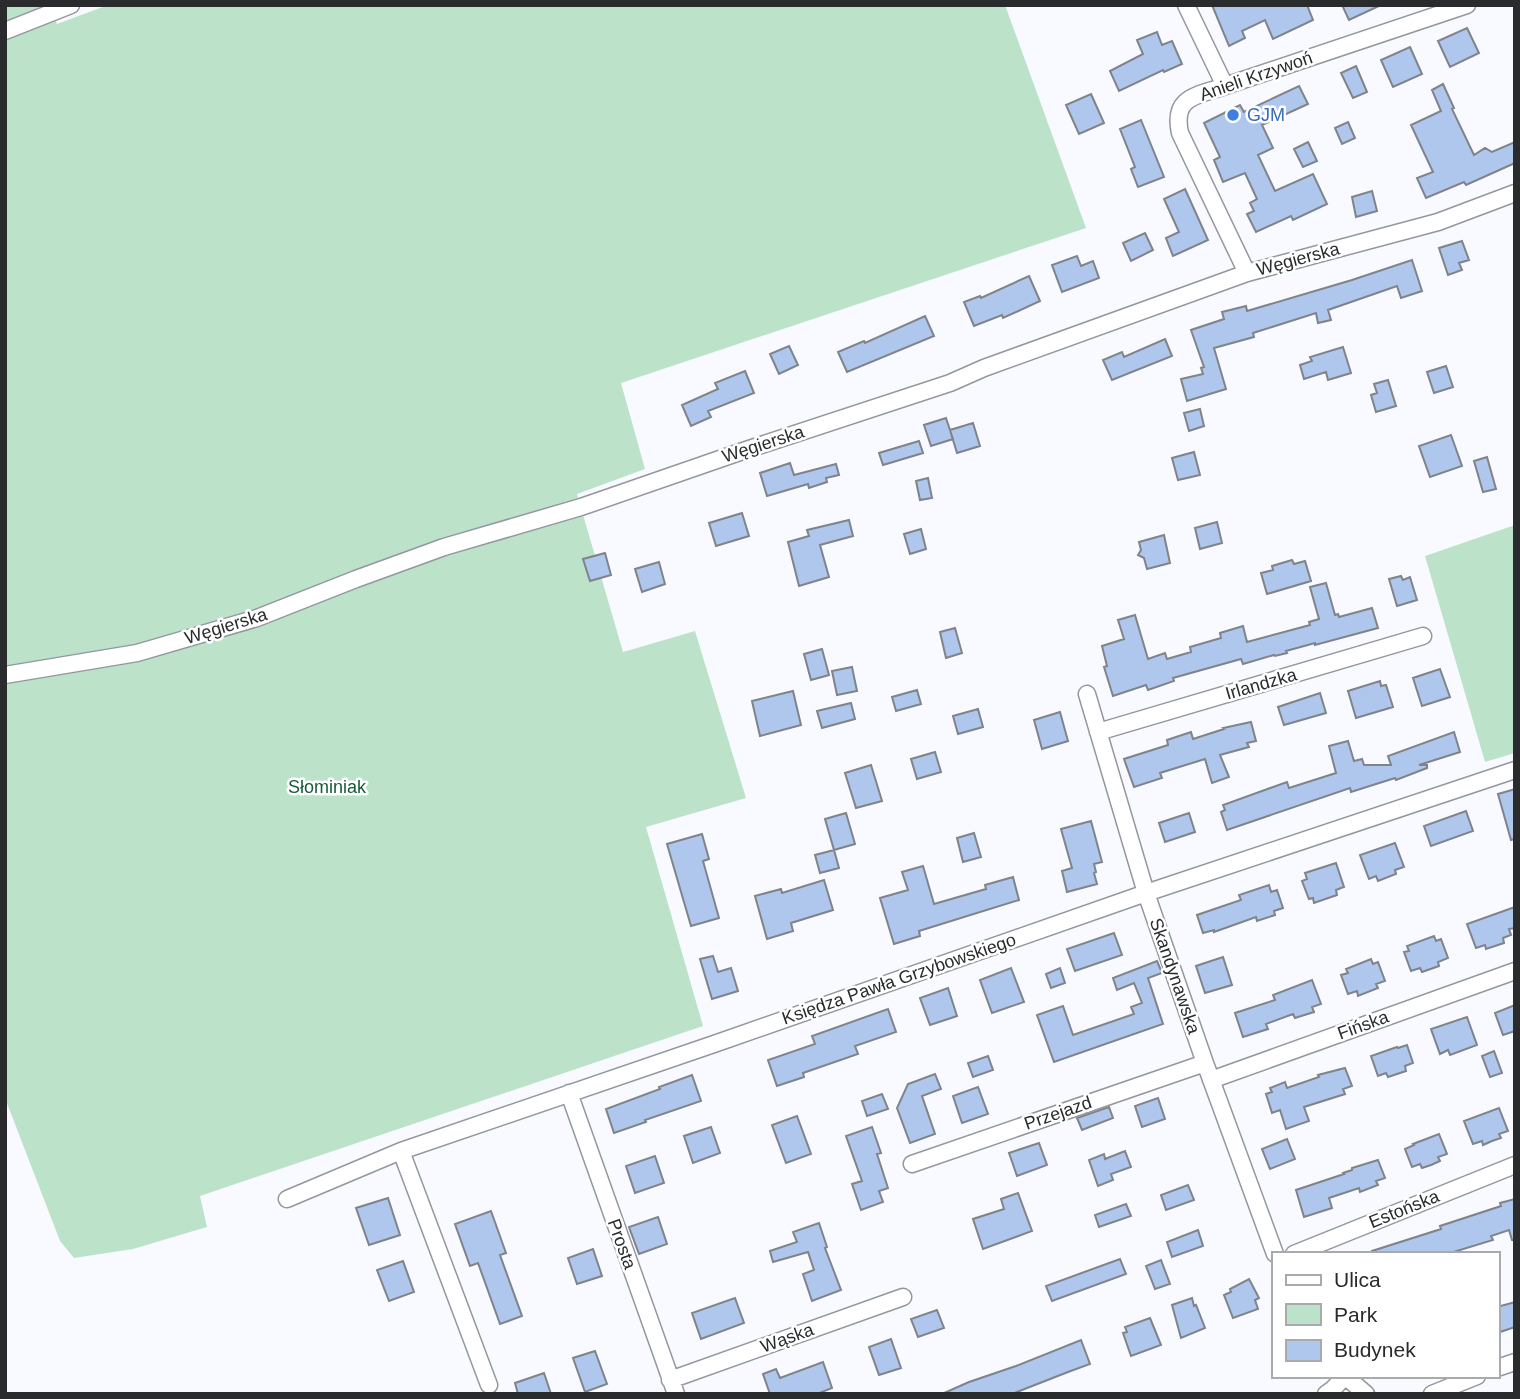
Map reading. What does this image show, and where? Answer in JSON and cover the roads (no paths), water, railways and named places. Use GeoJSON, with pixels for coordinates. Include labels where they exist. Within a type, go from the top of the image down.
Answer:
{"type":"FeatureCollection","features":[{"type":"Feature","properties":{"kind":"street"},"geometry":{"type":"LineString","coordinates":[[5,31],[71,5]]}},
{"type":"Feature","properties":{"kind":"street"},"geometry":{"type":"LineString","coordinates":[[1186,5],[1225,86]]}},
{"type":"Feature","properties":{"kind":"street","name":"Anieli Krzywoń"},"geometry":{"type":"LineString","coordinates":[[1247,273],[1180,133],[1177,120],[1180,107],[1188,99],[1467,5]]}},
{"type":"Feature","properties":{"kind":"street","name":"Węgierska"},"geometry":{"type":"LineString","coordinates":[[5,675],[137,653],[257,618],[444,547],[581,507],[950,383],[984,368],[1247,273],[1438,222],[1515,193]]}},
{"type":"Feature","properties":{"kind":"street","name":"Irlandzka"},"geometry":{"type":"LineString","coordinates":[[1098,732],[1423,636]]}},
{"type":"Feature","properties":{"kind":"street","name":"Skandynawska"},"geometry":{"type":"LineString","coordinates":[[1087,694],[1146,893],[1274,1252]]}},
{"type":"Feature","properties":{"kind":"street","name":"Księdza Pawła Grzybowskiego"},"geometry":{"type":"LineString","coordinates":[[287,1199],[401,1151],[1146,893],[1515,770]]}},
{"type":"Feature","properties":{"kind":"street","name":"Fińska"},"geometry":{"type":"LineString","coordinates":[[1211,1080],[1515,971]]}},
{"type":"Feature","properties":{"kind":"street","name":"Przejazd"},"geometry":{"type":"LineString","coordinates":[[912,1164],[1205,1063]]}},
{"type":"Feature","properties":{"kind":"street","name":"Prosta"},"geometry":{"type":"LineString","coordinates":[[569,1093],[673,1387]]}},
{"type":"Feature","properties":{"kind":"street"},"geometry":{"type":"LineString","coordinates":[[401,1151],[489,1385]]}},
{"type":"Feature","properties":{"kind":"street","name":"Estońska"},"geometry":{"type":"LineString","coordinates":[[1299,1252],[1515,1165]]}},
{"type":"Feature","properties":{"kind":"street","name":"Wąska"},"geometry":{"type":"LineString","coordinates":[[673,1387],[903,1297]]}},
{"type":"Feature","properties":{"kind":"street"},"geometry":{"type":"LineString","coordinates":[[1326,1394],[1343,1378]]}},
{"type":"Feature","properties":{"kind":"street"},"geometry":{"type":"LineString","coordinates":[[1347,1378],[1366,1394]]}},
{"type":"Feature","properties":{"kind":"street"},"geometry":{"type":"LineString","coordinates":[[1432,1394],[1472,1378]]}},
{"type":"Feature","properties":{"kind":"place","name":"GJM"},"geometry":{"type":"Point","coordinates":[1233,115]}},
{"type":"Feature","properties":{"kind":"park label","name":"Słominiak"},"geometry":{"type":"Point","coordinates":[327,787]}}]}
